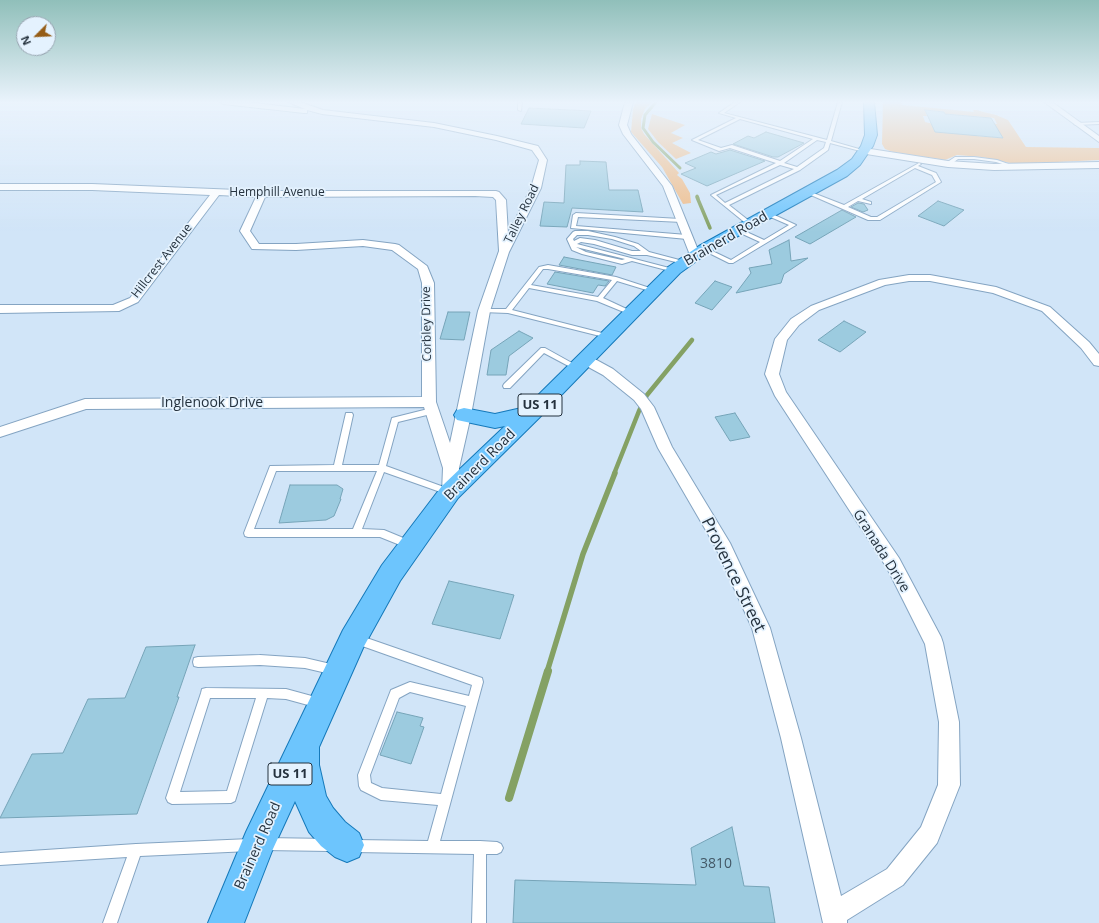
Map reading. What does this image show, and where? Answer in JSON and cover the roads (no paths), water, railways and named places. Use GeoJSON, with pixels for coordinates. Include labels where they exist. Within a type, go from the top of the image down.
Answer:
{"type":"FeatureCollection","features":[{"type":"Feature","properties":{"kind":"main road","name":"Brainerd Road"},"geometry":{"type":"LineString","coordinates":[[226,923],[258,844],[353,639],[380,592],[410,545],[450,492],[582,364],[689,254],[744,227],[850,168],[860,157],[867,145]]}},
{"type":"Feature","properties":{"kind":"main road"},"geometry":{"type":"LineString","coordinates":[[464,415],[495,421],[532,413]]}},
{"type":"Feature","properties":{"kind":"main road"},"geometry":{"type":"LineString","coordinates":[[304,744],[303,765],[306,784],[312,804],[321,820],[347,845]]}},
{"type":"Feature","properties":{"kind":"street","name":"Talley Road"},"geometry":{"type":"LineString","coordinates":[[450,492],[451,468],[464,415],[484,311],[504,252],[536,188],[543,160],[535,148],[522,145]]}},
{"type":"Feature","properties":{"kind":"street"},"geometry":{"type":"LineString","coordinates":[[636,145],[667,186],[680,221],[689,254]]}},
{"type":"Feature","properties":{"kind":"street"},"geometry":{"type":"LineString","coordinates":[[864,151],[918,163],[1016,167],[1099,165]]}},
{"type":"Feature","properties":{"kind":"street","name":"Hemphill Avenue"},"geometry":{"type":"LineString","coordinates":[[0,187],[92,187],[262,194],[496,194],[501,200],[504,252]]}},
{"type":"Feature","properties":{"kind":"street","name":"Hillcrest Avenue"},"geometry":{"type":"LineString","coordinates":[[0,309],[115,309],[134,300],[216,192]]}},
{"type":"Feature","properties":{"kind":"street","name":"Corbley Drive"},"geometry":{"type":"LineString","coordinates":[[262,194],[245,231],[256,246],[296,247],[363,244],[394,247],[423,268],[428,283],[430,406],[451,468]]}},
{"type":"Feature","properties":{"kind":"street","name":"Granada Drive"},"geometry":{"type":"LineString","coordinates":[[834,918],[895,877],[929,835],[949,785],[949,722],[934,643],[893,564],[791,412],[780,393],[772,374],[781,339],[795,322],[815,308],[883,282],[930,278],[996,290],[1046,309],[1085,345],[1099,362]]}},
{"type":"Feature","properties":{"kind":"street","name":"Provence Street"},"geometry":{"type":"LineString","coordinates":[[582,364],[608,372],[643,402],[665,448],[722,543],[761,628],[791,738],[834,918]]}},
{"type":"Feature","properties":{"kind":"street","name":"Inglenook Drive"},"geometry":{"type":"LineString","coordinates":[[0,432],[85,404],[430,406]]}},
{"type":"Feature","properties":{"kind":"lane"},"geometry":{"type":"LineString","coordinates":[[708,145],[721,150],[730,146],[798,169]]}},
{"type":"Feature","properties":{"kind":"lane"},"geometry":{"type":"LineString","coordinates":[[764,242],[744,227],[725,205],[713,195],[780,163],[807,145]]}},
{"type":"Feature","properties":{"kind":"lane"},"geometry":{"type":"LineString","coordinates":[[725,205],[798,169],[826,149],[827,145]]}},
{"type":"Feature","properties":{"kind":"lane"},"geometry":{"type":"LineString","coordinates":[[840,145],[864,151]]}},
{"type":"Feature","properties":{"kind":"lane"},"geometry":{"type":"LineString","coordinates":[[806,192],[870,219],[878,219],[939,182],[934,174],[918,163],[875,195],[865,196],[844,207]]}},
{"type":"Feature","properties":{"kind":"lane"},"geometry":{"type":"LineString","coordinates":[[927,182],[934,185]]}},
{"type":"Feature","properties":{"kind":"lane"},"geometry":{"type":"LineString","coordinates":[[920,186],[927,189]]}},
{"type":"Feature","properties":{"kind":"lane"},"geometry":{"type":"LineString","coordinates":[[914,190],[922,193]]}},
{"type":"Feature","properties":{"kind":"lane"},"geometry":{"type":"LineString","coordinates":[[908,194],[916,197]]}},
{"type":"Feature","properties":{"kind":"lane"},"geometry":{"type":"LineString","coordinates":[[865,196],[875,195]]}},
{"type":"Feature","properties":{"kind":"lane"},"geometry":{"type":"LineString","coordinates":[[902,197],[910,200]]}},
{"type":"Feature","properties":{"kind":"lane"},"geometry":{"type":"LineString","coordinates":[[858,200],[869,203]]}},
{"type":"Feature","properties":{"kind":"lane"},"geometry":{"type":"LineString","coordinates":[[896,201],[904,204]]}},
{"type":"Feature","properties":{"kind":"lane"},"geometry":{"type":"LineString","coordinates":[[852,203],[863,207]]}},
{"type":"Feature","properties":{"kind":"lane"},"geometry":{"type":"LineString","coordinates":[[889,205],[897,208]]}},
{"type":"Feature","properties":{"kind":"lane"},"geometry":{"type":"LineString","coordinates":[[883,208],[891,212]]}},
{"type":"Feature","properties":{"kind":"lane"},"geometry":{"type":"LineString","coordinates":[[876,213],[884,216]]}},
{"type":"Feature","properties":{"kind":"lane"},"geometry":{"type":"LineString","coordinates":[[680,221],[576,215],[573,227],[730,262],[793,225],[768,214]]}},
{"type":"Feature","properties":{"kind":"lane"},"geometry":{"type":"LineString","coordinates":[[572,244],[570,239],[575,234],[588,233],[614,238],[636,245],[647,253]]}},
{"type":"Feature","properties":{"kind":"lane"},"geometry":{"type":"LineString","coordinates":[[572,244],[580,240],[595,242],[632,253],[689,254]]}},
{"type":"Feature","properties":{"kind":"lane"},"geometry":{"type":"LineString","coordinates":[[572,244],[632,259],[689,254]]}},
{"type":"Feature","properties":{"kind":"lane"},"geometry":{"type":"LineString","coordinates":[[508,311],[541,268],[548,267],[616,279],[653,290]]}},
{"type":"Feature","properties":{"kind":"lane"},"geometry":{"type":"LineString","coordinates":[[599,299],[616,279]]}},
{"type":"Feature","properties":{"kind":"lane"},"geometry":{"type":"LineString","coordinates":[[526,286],[599,299],[631,313]]}},
{"type":"Feature","properties":{"kind":"lane"},"geometry":{"type":"LineString","coordinates":[[484,311],[508,311],[608,336]]}},
{"type":"Feature","properties":{"kind":"lane"},"geometry":{"type":"LineString","coordinates":[[507,386],[543,350],[582,364]]}},
{"type":"Feature","properties":{"kind":"lane"},"geometry":{"type":"LineString","coordinates":[[356,533],[382,468],[395,420],[430,406]]}},
{"type":"Feature","properties":{"kind":"lane"},"geometry":{"type":"LineString","coordinates":[[337,468],[349,415]]}},
{"type":"Feature","properties":{"kind":"lane"},"geometry":{"type":"LineString","coordinates":[[410,545],[381,533],[248,533],[273,468],[382,468],[450,492]]}},
{"type":"Feature","properties":{"kind":"lane"},"geometry":{"type":"LineString","coordinates":[[353,639],[478,682],[432,847]]}},
{"type":"Feature","properties":{"kind":"lane"},"geometry":{"type":"LineString","coordinates":[[198,662],[260,660],[305,663],[338,671]]}},
{"type":"Feature","properties":{"kind":"lane"},"geometry":{"type":"LineString","coordinates":[[444,800],[381,794],[365,786],[364,775],[395,694],[410,687],[472,702]]}},
{"type":"Feature","properties":{"kind":"lane"},"geometry":{"type":"LineString","coordinates":[[263,693],[231,797],[172,798],[206,694],[263,693],[286,694],[322,704]]}},
{"type":"Feature","properties":{"kind":"lane"},"geometry":{"type":"LineString","coordinates":[[0,859],[258,844],[497,848]]}},
{"type":"Feature","properties":{"kind":"lane"},"geometry":{"type":"LineString","coordinates":[[479,923],[480,847]]}},
{"type":"Feature","properties":{"kind":"lane"},"geometry":{"type":"LineString","coordinates":[[110,923],[136,850]]}},
{"type":"Feature","properties":{"kind":"waterway"},"geometry":{"type":"LineString","coordinates":[[656,145],[680,168]]}},
{"type":"Feature","properties":{"kind":"waterway"},"geometry":{"type":"LineString","coordinates":[[697,197],[710,228]]}},
{"type":"Feature","properties":{"kind":"waterway"},"geometry":{"type":"LineString","coordinates":[[614,474],[639,411],[647,395],[692,340]]}},
{"type":"Feature","properties":{"kind":"waterway"},"geometry":{"type":"LineString","coordinates":[[547,672],[583,554],[615,473]]}},
{"type":"Feature","properties":{"kind":"waterway"},"geometry":{"type":"LineString","coordinates":[[509,798],[548,671]]}}]}
